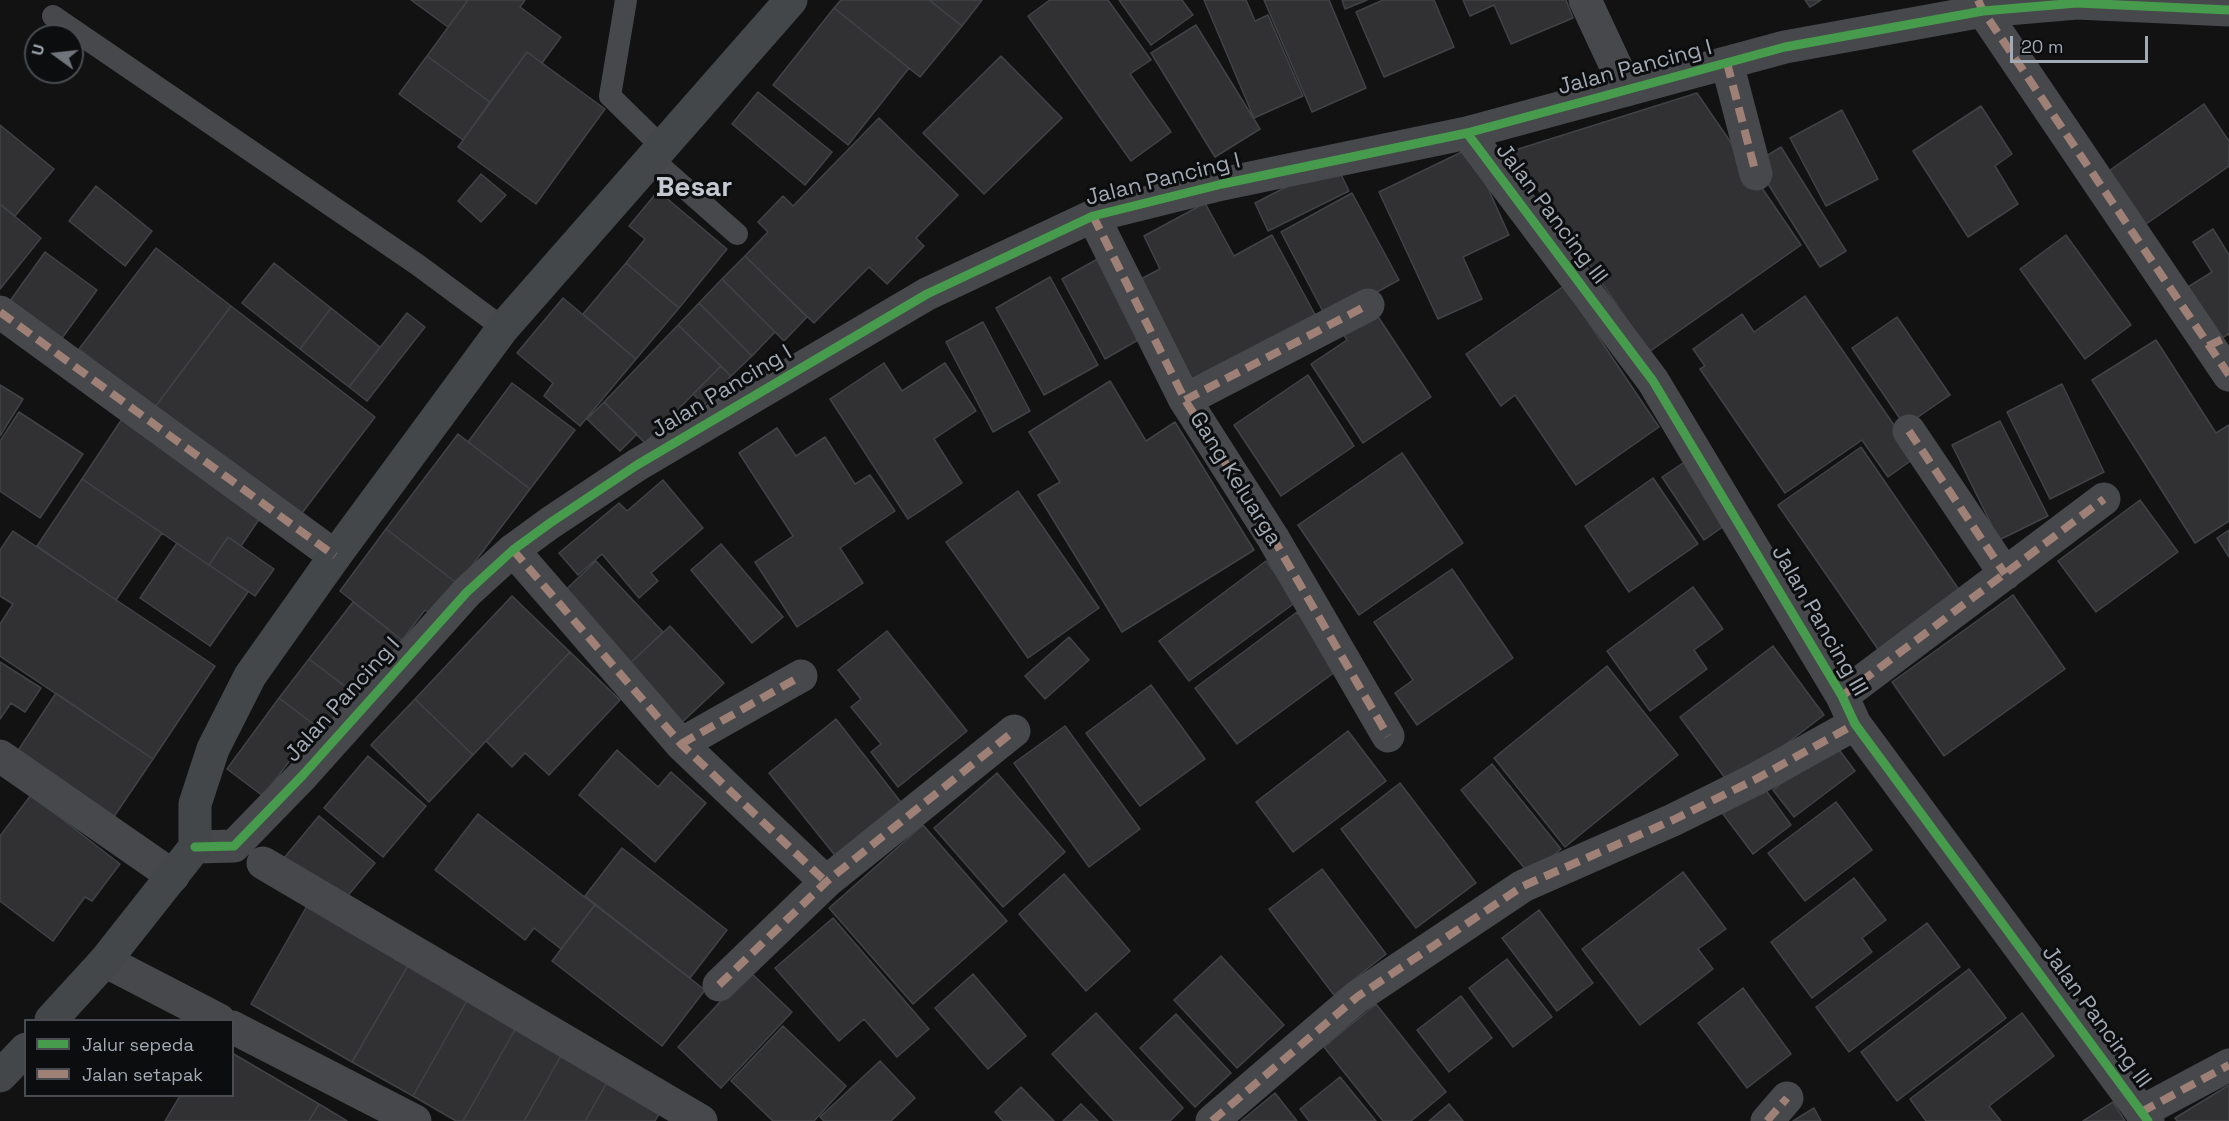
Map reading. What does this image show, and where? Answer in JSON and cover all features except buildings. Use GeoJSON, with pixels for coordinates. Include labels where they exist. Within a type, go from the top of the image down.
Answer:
{"type":"FeatureCollection","features":[{"type":"Feature","properties":{"kind":"main road"},"geometry":{"type":"LineString","coordinates":[[52,1019],[105,961],[195,847],[195,804],[213,749],[250,676],[335,556],[502,328],[790,0]]}},
{"type":"Feature","properties":{"kind":"main road"},"geometry":{"type":"LineString","coordinates":[[0,1076],[24,1051]]}},
{"type":"Feature","properties":{"kind":"street"},"geometry":{"type":"LineString","coordinates":[[1585,0],[1627,90]]}},
{"type":"Feature","properties":{"kind":"street","name":"Jalan Pancing I"},"geometry":{"type":"LineString","coordinates":[[195,847],[234,846],[302,776],[466,592],[513,550],[637,465],[927,294],[1093,216],[1222,183],[1467,134],[1785,47],[1981,5],[2077,3],[2229,10]]}},
{"type":"Feature","properties":{"kind":"street"},"geometry":{"type":"LineString","coordinates":[[1981,5],[2219,341],[2229,375]]}},
{"type":"Feature","properties":{"kind":"street"},"geometry":{"type":"LineString","coordinates":[[1727,63],[1756,174]]}},
{"type":"Feature","properties":{"kind":"street","name":"Jalan Pancing III"},"geometry":{"type":"LineString","coordinates":[[1467,134],[1653,381],[1849,710],[2145,1116]]}},
{"type":"Feature","properties":{"kind":"street","name":"Gang Keluarga"},"geometry":{"type":"LineString","coordinates":[[1093,216],[1185,400],[1273,538],[1388,736]]}},
{"type":"Feature","properties":{"kind":"street"},"geometry":{"type":"LineString","coordinates":[[1185,400],[1368,305]]}},
{"type":"Feature","properties":{"kind":"street"},"geometry":{"type":"LineString","coordinates":[[0,312],[335,556]]}},
{"type":"Feature","properties":{"kind":"street"},"geometry":{"type":"LineString","coordinates":[[1909,431],[2005,573]]}},
{"type":"Feature","properties":{"kind":"street"},"geometry":{"type":"LineString","coordinates":[[1212,1121],[1357,997],[1523,886],[1673,820],[1756,779],[1849,710],[2005,573],[2104,499]]}},
{"type":"Feature","properties":{"kind":"street"},"geometry":{"type":"LineString","coordinates":[[513,550],[681,744],[826,882]]}},
{"type":"Feature","properties":{"kind":"street"},"geometry":{"type":"LineString","coordinates":[[681,744],[801,676]]}},
{"type":"Feature","properties":{"kind":"street"},"geometry":{"type":"LineString","coordinates":[[719,985],[826,882],[1014,731]]}},
{"type":"Feature","properties":{"kind":"street"},"geometry":{"type":"LineString","coordinates":[[0,756],[173,876]]}},
{"type":"Feature","properties":{"kind":"street"},"geometry":{"type":"LineString","coordinates":[[263,863],[700,1121]]}},
{"type":"Feature","properties":{"kind":"street"},"geometry":{"type":"LineString","coordinates":[[105,961],[217,1019]]}},
{"type":"Feature","properties":{"kind":"street"},"geometry":{"type":"LineString","coordinates":[[234,1028],[415,1121]]}},
{"type":"Feature","properties":{"kind":"street"},"geometry":{"type":"LineString","coordinates":[[2145,1116],[2229,1065]]}},
{"type":"Feature","properties":{"kind":"lane"},"geometry":{"type":"LineString","coordinates":[[626,0],[610,96],[657,153],[737,234]]}},
{"type":"Feature","properties":{"kind":"lane"},"geometry":{"type":"LineString","coordinates":[[53,16],[418,265],[502,328]]}},
{"type":"Feature","properties":{"kind":"marked path"},"geometry":{"type":"LineString","coordinates":[[1978,0],[1983,11],[2229,375]]}},
{"type":"Feature","properties":{"kind":"marked path"},"geometry":{"type":"LineString","coordinates":[[1727,63],[1756,174]]}},
{"type":"Feature","properties":{"kind":"marked path"},"geometry":{"type":"LineString","coordinates":[[1093,216],[1185,400],[1273,538],[1388,736]]}},
{"type":"Feature","properties":{"kind":"marked path"},"geometry":{"type":"LineString","coordinates":[[1185,400],[1368,305]]}},
{"type":"Feature","properties":{"kind":"marked path"},"geometry":{"type":"LineString","coordinates":[[0,312],[335,556]]}},
{"type":"Feature","properties":{"kind":"marked path"},"geometry":{"type":"LineString","coordinates":[[2208,346],[2229,336]]}},
{"type":"Feature","properties":{"kind":"marked path"},"geometry":{"type":"LineString","coordinates":[[1909,431],[2005,574]]}},
{"type":"Feature","properties":{"kind":"marked path"},"geometry":{"type":"LineString","coordinates":[[1842,696],[2104,499]]}},
{"type":"Feature","properties":{"kind":"marked path"},"geometry":{"type":"LineString","coordinates":[[513,550],[681,744],[826,882]]}},
{"type":"Feature","properties":{"kind":"marked path"},"geometry":{"type":"LineString","coordinates":[[681,744],[801,676]]}},
{"type":"Feature","properties":{"kind":"marked path"},"geometry":{"type":"LineString","coordinates":[[1212,1121],[1357,997],[1523,886],[1673,820],[1756,779],[1855,724]]}},
{"type":"Feature","properties":{"kind":"marked path"},"geometry":{"type":"LineString","coordinates":[[719,985],[826,882],[1014,731]]}},
{"type":"Feature","properties":{"kind":"marked path"},"geometry":{"type":"LineString","coordinates":[[2141,1112],[2229,1065]]}},
{"type":"Feature","properties":{"kind":"marked path"},"geometry":{"type":"LineString","coordinates":[[1767,1121],[1787,1098]]}},
{"type":"Feature","properties":{"kind":"cycle path"},"geometry":{"type":"LineString","coordinates":[[195,847],[234,846],[302,776],[467,592],[513,550],[550,523],[637,465],[927,294],[1093,216],[1222,184],[1467,133],[1785,47],[1983,11],[2077,3],[2229,10]]}},
{"type":"Feature","properties":{"kind":"cycle path"},"geometry":{"type":"LineString","coordinates":[[1467,133],[1653,381],[1842,696],[1855,724],[2148,1121]]}},
{"type":"Feature","properties":{"kind":"district","name":"Besar"},"geometry":{"type":"Point","coordinates":[694,188]}}]}
